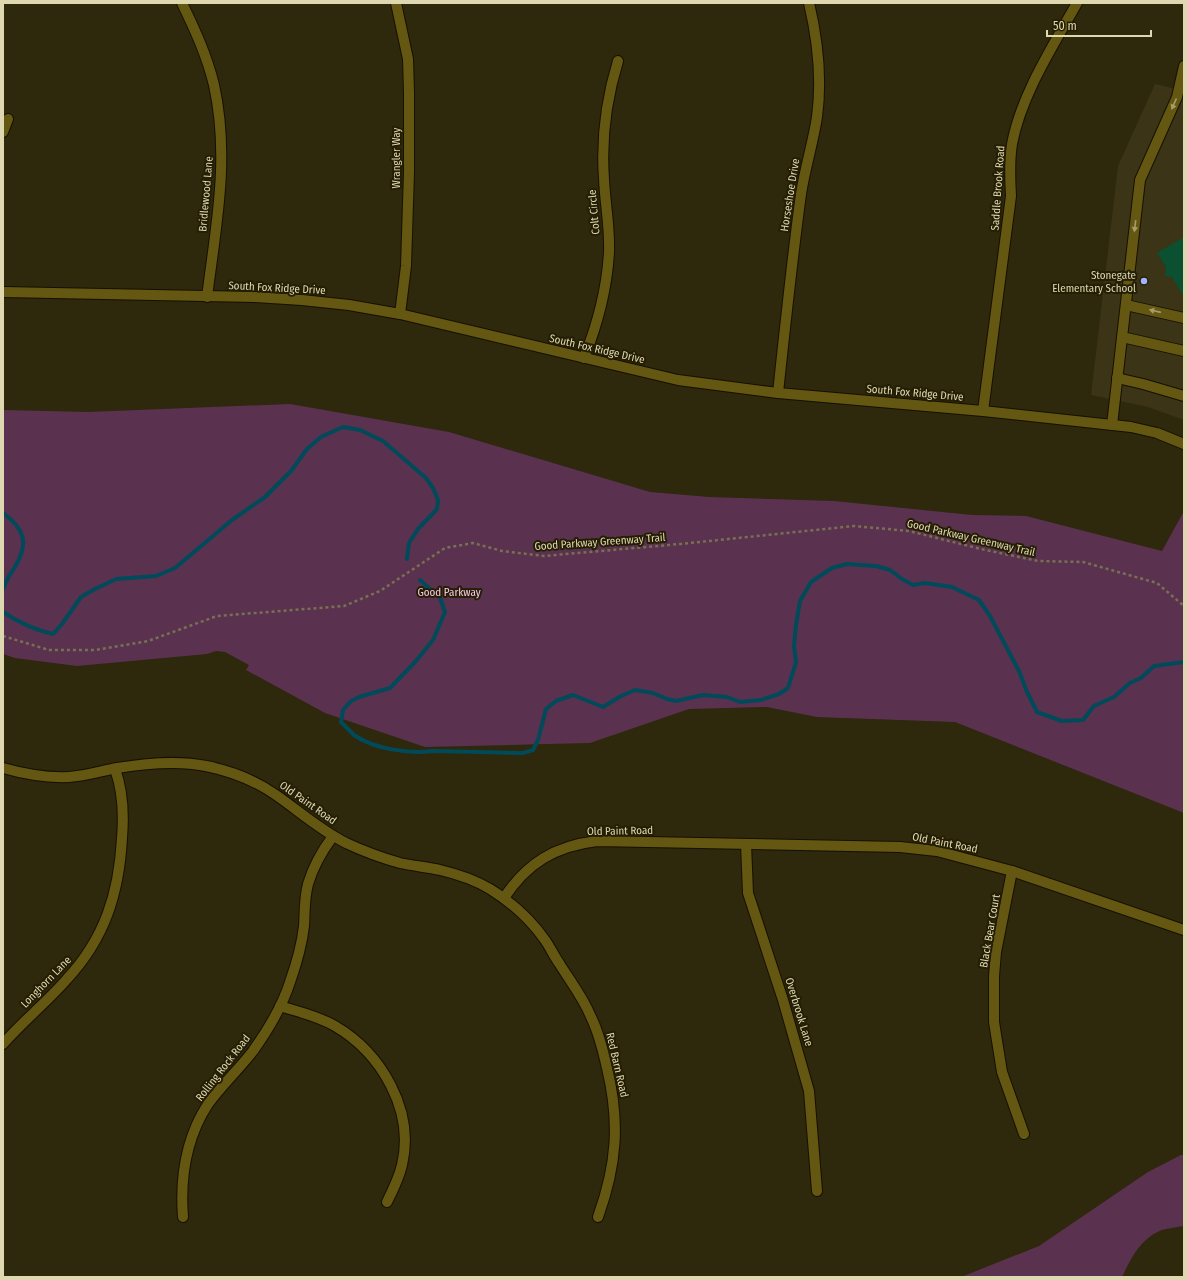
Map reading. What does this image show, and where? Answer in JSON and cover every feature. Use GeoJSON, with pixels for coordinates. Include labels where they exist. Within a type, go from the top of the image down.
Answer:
{"type":"FeatureCollection","features":[{"type":"Feature","properties":{"kind":"street","name":"Bridlewood Lane"},"geometry":{"type":"LineString","coordinates":[[182,3],[204,53],[214,85],[220,117],[222,150],[221,189],[207,297]]}},
{"type":"Feature","properties":{"kind":"street","name":"Wrangler Way"},"geometry":{"type":"LineString","coordinates":[[396,3],[408,59],[409,93],[409,172],[406,266],[400,314]]}},
{"type":"Feature","properties":{"kind":"street","name":"Horseshoe Drive"},"geometry":{"type":"LineString","coordinates":[[778,393],[803,178],[815,126],[820,93],[819,59],[816,36],[808,3]]}},
{"type":"Feature","properties":{"kind":"street","name":"Saddle Brook Road"},"geometry":{"type":"LineString","coordinates":[[983,411],[1011,196],[1010,171],[1012,143],[1026,101],[1041,69],[1077,3]]}},
{"type":"Feature","properties":{"kind":"street","name":"Colt Circle"},"geometry":{"type":"LineString","coordinates":[[584,358],[594,334],[606,280],[609,250],[609,220],[602,155],[604,125],[609,90],[618,61]]}},
{"type":"Feature","properties":{"kind":"street"},"geometry":{"type":"LineString","coordinates":[[1112,425],[1140,180],[1177,97],[1184,66]]}},
{"type":"Feature","properties":{"kind":"street"},"geometry":{"type":"LineString","coordinates":[[3,132],[8,119]]}},
{"type":"Feature","properties":{"kind":"street","name":"South Fox Ridge Drive"},"geometry":{"type":"LineString","coordinates":[[3,292],[255,297],[349,305],[400,314],[678,380],[778,393],[983,411],[1131,427],[1157,433],[1184,444]]}},
{"type":"Feature","properties":{"kind":"street"},"geometry":{"type":"LineString","coordinates":[[1126,305],[1184,318]]}},
{"type":"Feature","properties":{"kind":"street"},"geometry":{"type":"LineString","coordinates":[[1122,337],[1184,351]]}},
{"type":"Feature","properties":{"kind":"street"},"geometry":{"type":"LineString","coordinates":[[1117,378],[1184,396]]}},
{"type":"Feature","properties":{"kind":"street","name":"Old Paint Road"},"geometry":{"type":"LineString","coordinates":[[3,768],[19,773],[44,777],[70,777],[153,763],[180,762],[206,766],[252,781],[275,794],[308,820],[333,836],[372,854],[402,863],[441,870],[464,877],[489,888],[504,898],[526,871],[542,858],[579,843],[597,841],[900,847],[937,852],[1012,871],[1184,930]]}},
{"type":"Feature","properties":{"kind":"street","name":"Longhorn Lane"},"geometry":{"type":"LineString","coordinates":[[3,1044],[16,1028],[67,980],[83,960],[98,935],[109,912],[116,888],[121,862],[124,813],[121,790],[115,769]]}},
{"type":"Feature","properties":{"kind":"street","name":"Rolling Rock Road"},"geometry":{"type":"LineString","coordinates":[[184,1217],[182,1197],[183,1175],[188,1150],[197,1126],[208,1106],[221,1088],[263,1036],[280,1006],[290,982],[298,954],[304,927],[304,906],[308,884],[315,864],[333,836]]}},
{"type":"Feature","properties":{"kind":"street","name":"Overbrook Lane"},"geometry":{"type":"LineString","coordinates":[[746,844],[748,894],[783,1000],[809,1091],[817,1190]]}},
{"type":"Feature","properties":{"kind":"street","name":"Black Bear Court"},"geometry":{"type":"LineString","coordinates":[[1012,871],[996,952],[994,976],[994,1022],[1002,1072],[1024,1134]]}},
{"type":"Feature","properties":{"kind":"street","name":"Red Barn Road"},"geometry":{"type":"LineString","coordinates":[[504,898],[531,922],[546,942],[576,987],[591,1016],[601,1043],[611,1084],[614,1107],[615,1146],[612,1173],[598,1217]]}},
{"type":"Feature","properties":{"kind":"street"},"geometry":{"type":"LineString","coordinates":[[280,1006],[314,1016],[335,1026],[370,1054],[384,1072],[397,1097],[400,1107],[404,1125],[405,1143],[401,1170],[397,1183],[387,1202]]}},
{"type":"Feature","properties":{"kind":"path","name":"Good Parkway Greenway Trail"},"geometry":{"type":"LineString","coordinates":[[3,636],[49,650],[96,650],[148,640],[217,616],[344,606],[380,591],[445,548],[473,543],[502,551],[544,556],[854,526],[909,531],[981,549],[1038,561],[1083,562],[1157,583],[1184,606]]}},
{"type":"Feature","properties":{"kind":"shaded area","name":"Stonegate Elementary School"},"geometry":{"type":"Polygon","coordinates":[[[1155,84],[1184,91],[1184,420],[1148,407],[1091,395],[1118,166],[1155,84]]]}},
{"type":"Feature","properties":{"kind":"green space","name":"Good Parkway"},"geometry":{"type":"Polygon","coordinates":[[[290,404],[449,432],[650,492],[709,497],[834,501],[972,515],[1026,516],[1162,551],[1184,511],[1184,813],[955,722],[817,717],[767,707],[689,709],[590,743],[425,747],[325,713],[246,670],[249,665],[225,652],[216,651],[207,654],[77,666],[15,658],[3,654],[3,410],[88,412],[290,404]]]}},
{"type":"Feature","properties":{"kind":"green space"},"geometry":{"type":"Polygon","coordinates":[[[1181,1155],[1184,1155],[1184,1226],[1162,1230],[1148,1238],[1142,1243],[1133,1256],[1122,1277],[961,1277],[1039,1246],[1148,1172],[1181,1155]]]}},
{"type":"Feature","properties":{"kind":"building"},"geometry":{"type":"Polygon","coordinates":[[[1184,237],[1184,297],[1172,277],[1165,276],[1166,267],[1157,253],[1184,237]]]}},
{"type":"Feature","properties":{"kind":"waterway"},"geometry":{"type":"LineString","coordinates":[[3,612],[27,625],[53,634],[81,597],[93,590],[116,579],[156,576],[175,568],[232,520],[265,497],[291,471],[307,449],[321,437],[343,427],[360,430],[383,441],[426,478],[433,488],[438,500],[437,509],[418,529],[409,543],[407,559]]}},
{"type":"Feature","properties":{"kind":"waterway"},"geometry":{"type":"LineString","coordinates":[[3,513],[16,525],[20,531],[23,544],[19,558],[3,589]]}},
{"type":"Feature","properties":{"kind":"waterway"},"geometry":{"type":"LineString","coordinates":[[420,580],[440,598],[445,612],[433,640],[416,661],[390,688],[359,697],[351,701],[343,710],[341,722],[354,735],[362,740],[381,747],[402,751],[523,753],[533,750],[538,740],[546,709],[556,701],[573,695],[603,707],[621,696],[635,690],[653,693],[676,701],[703,695],[727,697],[740,702],[761,700],[779,694],[788,688],[796,662],[794,646],[800,601],[811,582],[832,568],[847,564],[876,566],[890,570],[913,585],[925,583],[952,587],[979,600],[990,616],[1019,671],[1037,712],[1062,721],[1083,720],[1094,706],[1114,697],[1130,683],[1141,678],[1154,666],[1184,662]]}},
{"type":"Feature","properties":{"kind":"place","name":"Stonegate Elementary School"},"geometry":{"type":"Point","coordinates":[1144,281]}}]}
